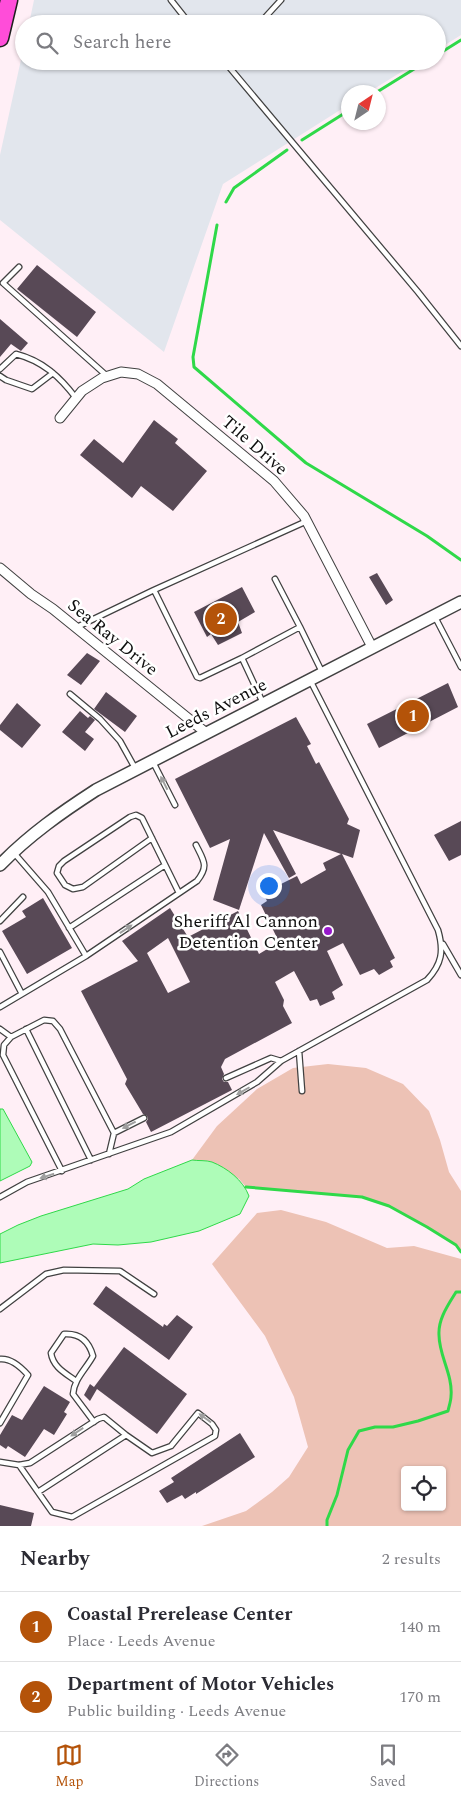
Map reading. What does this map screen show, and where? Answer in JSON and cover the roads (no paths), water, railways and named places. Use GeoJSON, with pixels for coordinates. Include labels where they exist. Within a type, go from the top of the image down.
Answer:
{"type":"FeatureCollection","features":[{"type":"Feature","properties":{"kind":"highway"},"geometry":{"type":"LineString","coordinates":[[0,38],[9,0]]}},
{"type":"Feature","properties":{"kind":"street","name":"Tile Drive"},"geometry":{"type":"LineString","coordinates":[[60,418],[82,391],[107,376],[121,372],[138,374],[157,384],[274,481],[307,520],[372,647]]}},
{"type":"Feature","properties":{"kind":"street","name":"Sea Ray Drive"},"geometry":{"type":"LineString","coordinates":[[0,568],[205,732]]}},
{"type":"Feature","properties":{"kind":"street","name":"Leeds Avenue"},"geometry":{"type":"LineString","coordinates":[[0,865],[52,819],[96,790],[205,732],[461,602]]}},
{"type":"Feature","properties":{"kind":"lane"},"geometry":{"type":"LineString","coordinates":[[171,0],[183,15]]}},
{"type":"Feature","properties":{"kind":"lane"},"geometry":{"type":"LineString","coordinates":[[267,15],[281,0]]}},
{"type":"Feature","properties":{"kind":"lane"},"geometry":{"type":"LineString","coordinates":[[232,70],[461,346]]}},
{"type":"Feature","properties":{"kind":"lane"},"geometry":{"type":"LineString","coordinates":[[18,267],[3,283],[107,376]]}},
{"type":"Feature","properties":{"kind":"lane"},"geometry":{"type":"LineString","coordinates":[[0,369],[16,354],[40,363],[65,384],[76,398]]}},
{"type":"Feature","properties":{"kind":"lane"},"geometry":{"type":"LineString","coordinates":[[0,376],[32,389],[52,373]]}},
{"type":"Feature","properties":{"kind":"lane"},"geometry":{"type":"LineString","coordinates":[[75,628],[307,520]]}},
{"type":"Feature","properties":{"kind":"lane"},"geometry":{"type":"LineString","coordinates":[[275,579],[322,672]]}},
{"type":"Feature","properties":{"kind":"lane"},"geometry":{"type":"LineString","coordinates":[[154,590],[200,678],[300,627]]}},
{"type":"Feature","properties":{"kind":"lane"},"geometry":{"type":"LineString","coordinates":[[434,615],[461,667]]}},
{"type":"Feature","properties":{"kind":"lane"},"geometry":{"type":"LineString","coordinates":[[242,658],[263,703]]}},
{"type":"Feature","properties":{"kind":"lane"},"geometry":{"type":"LineString","coordinates":[[309,679],[438,930],[442,943],[461,975]]}},
{"type":"Feature","properties":{"kind":"lane"},"geometry":{"type":"LineString","coordinates":[[70,694],[100,720],[120,741],[135,769]]}},
{"type":"Feature","properties":{"kind":"lane"},"geometry":{"type":"LineString","coordinates":[[153,760],[175,805]]}},
{"type":"Feature","properties":{"kind":"lane"},"geometry":{"type":"LineString","coordinates":[[152,838],[83,887],[73,889],[65,885],[57,873],[59,866],[64,861],[130,817],[136,815],[142,818],[152,838],[165,865],[179,893]]}},
{"type":"Feature","properties":{"kind":"lane"},"geometry":{"type":"LineString","coordinates":[[0,1000],[2,1005],[86,956],[197,881],[204,872],[205,863],[196,845]]}},
{"type":"Feature","properties":{"kind":"lane"},"geometry":{"type":"LineString","coordinates":[[13,852],[48,892],[86,956]]}},
{"type":"Feature","properties":{"kind":"lane"},"geometry":{"type":"LineString","coordinates":[[69,928],[165,865]]}},
{"type":"Feature","properties":{"kind":"lane"},"geometry":{"type":"LineString","coordinates":[[0,921],[23,897]]}},
{"type":"Feature","properties":{"kind":"lane"},"geometry":{"type":"LineString","coordinates":[[0,1196],[27,1182],[171,1132],[257,1082],[281,1061],[427,980],[436,971],[442,943]]}},
{"type":"Feature","properties":{"kind":"lane"},"geometry":{"type":"LineString","coordinates":[[0,952],[22,994]]}},
{"type":"Feature","properties":{"kind":"lane"},"geometry":{"type":"LineString","coordinates":[[62,1171],[3,1055],[4,1045],[11,1037],[44,1020],[53,1021],[60,1029],[114,1133],[109,1154]]}},
{"type":"Feature","properties":{"kind":"lane"},"geometry":{"type":"LineString","coordinates":[[0,1029],[11,1037]]}},
{"type":"Feature","properties":{"kind":"lane"},"geometry":{"type":"LineString","coordinates":[[26,1029],[91,1160]]}},
{"type":"Feature","properties":{"kind":"lane"},"geometry":{"type":"LineString","coordinates":[[299,1051],[302,1091]]}},
{"type":"Feature","properties":{"kind":"lane"},"geometry":{"type":"LineString","coordinates":[[226,1078],[271,1058],[281,1061]]}},
{"type":"Feature","properties":{"kind":"lane"},"geometry":{"type":"LineString","coordinates":[[114,1133],[144,1118]]}},
{"type":"Feature","properties":{"kind":"lane"},"geometry":{"type":"LineString","coordinates":[[0,1310],[46,1274],[64,1270],[120,1271],[154,1294]]}},
{"type":"Feature","properties":{"kind":"lane"},"geometry":{"type":"LineString","coordinates":[[76,1381],[60,1369],[52,1360],[51,1352],[64,1334],[73,1334],[82,1338],[90,1345],[93,1356],[76,1381],[73,1394],[94,1422]]}},
{"type":"Feature","properties":{"kind":"lane"},"geometry":{"type":"LineString","coordinates":[[0,1358],[6,1358],[21,1367],[28,1375],[0,1424]]}},
{"type":"Feature","properties":{"kind":"lane"},"geometry":{"type":"LineString","coordinates":[[0,1462],[19,1465],[30,1463],[104,1417],[152,1453],[171,1446],[198,1413],[212,1424],[216,1430],[215,1436],[72,1517],[52,1512],[19,1465]]}},
{"type":"Feature","properties":{"kind":"lane"},"geometry":{"type":"LineString","coordinates":[[38,1492],[126,1435]]}},
{"type":"Feature","properties":{"kind":"waterway"},"geometry":{"type":"LineString","coordinates":[[446,49],[461,40]]}},
{"type":"Feature","properties":{"kind":"waterway"},"geometry":{"type":"LineString","coordinates":[[386,86],[412,70]]}},
{"type":"Feature","properties":{"kind":"waterway"},"geometry":{"type":"LineString","coordinates":[[302,140],[341,115]]}},
{"type":"Feature","properties":{"kind":"waterway"},"geometry":{"type":"LineString","coordinates":[[226,202],[234,188],[287,150]]}},
{"type":"Feature","properties":{"kind":"waterway"},"geometry":{"type":"LineString","coordinates":[[217,225],[193,357],[194,367],[306,463],[427,536],[461,560]]}},
{"type":"Feature","properties":{"kind":"waterway"},"geometry":{"type":"LineString","coordinates":[[246,1187],[362,1197],[389,1206],[427,1227],[456,1245],[461,1252]]}},
{"type":"Feature","properties":{"kind":"waterway"},"geometry":{"type":"LineString","coordinates":[[327,1526],[327,1520],[337,1495],[348,1450],[359,1431],[375,1427],[393,1427],[448,1411],[451,1400],[451,1388],[441,1350],[439,1329],[444,1312],[456,1292],[461,1292]]}},
{"type":"Feature","properties":{"kind":"place","name":"Department of Motor Vehicles"},"geometry":{"type":"Point","coordinates":[221,619]}},
{"type":"Feature","properties":{"kind":"place","name":"Coastal Prerelease Center"},"geometry":{"type":"Point","coordinates":[413,716]}},
{"type":"Feature","properties":{"kind":"place","name":"Sheriff Al Cannon Detention Center"},"geometry":{"type":"Point","coordinates":[328,931]}}]}
